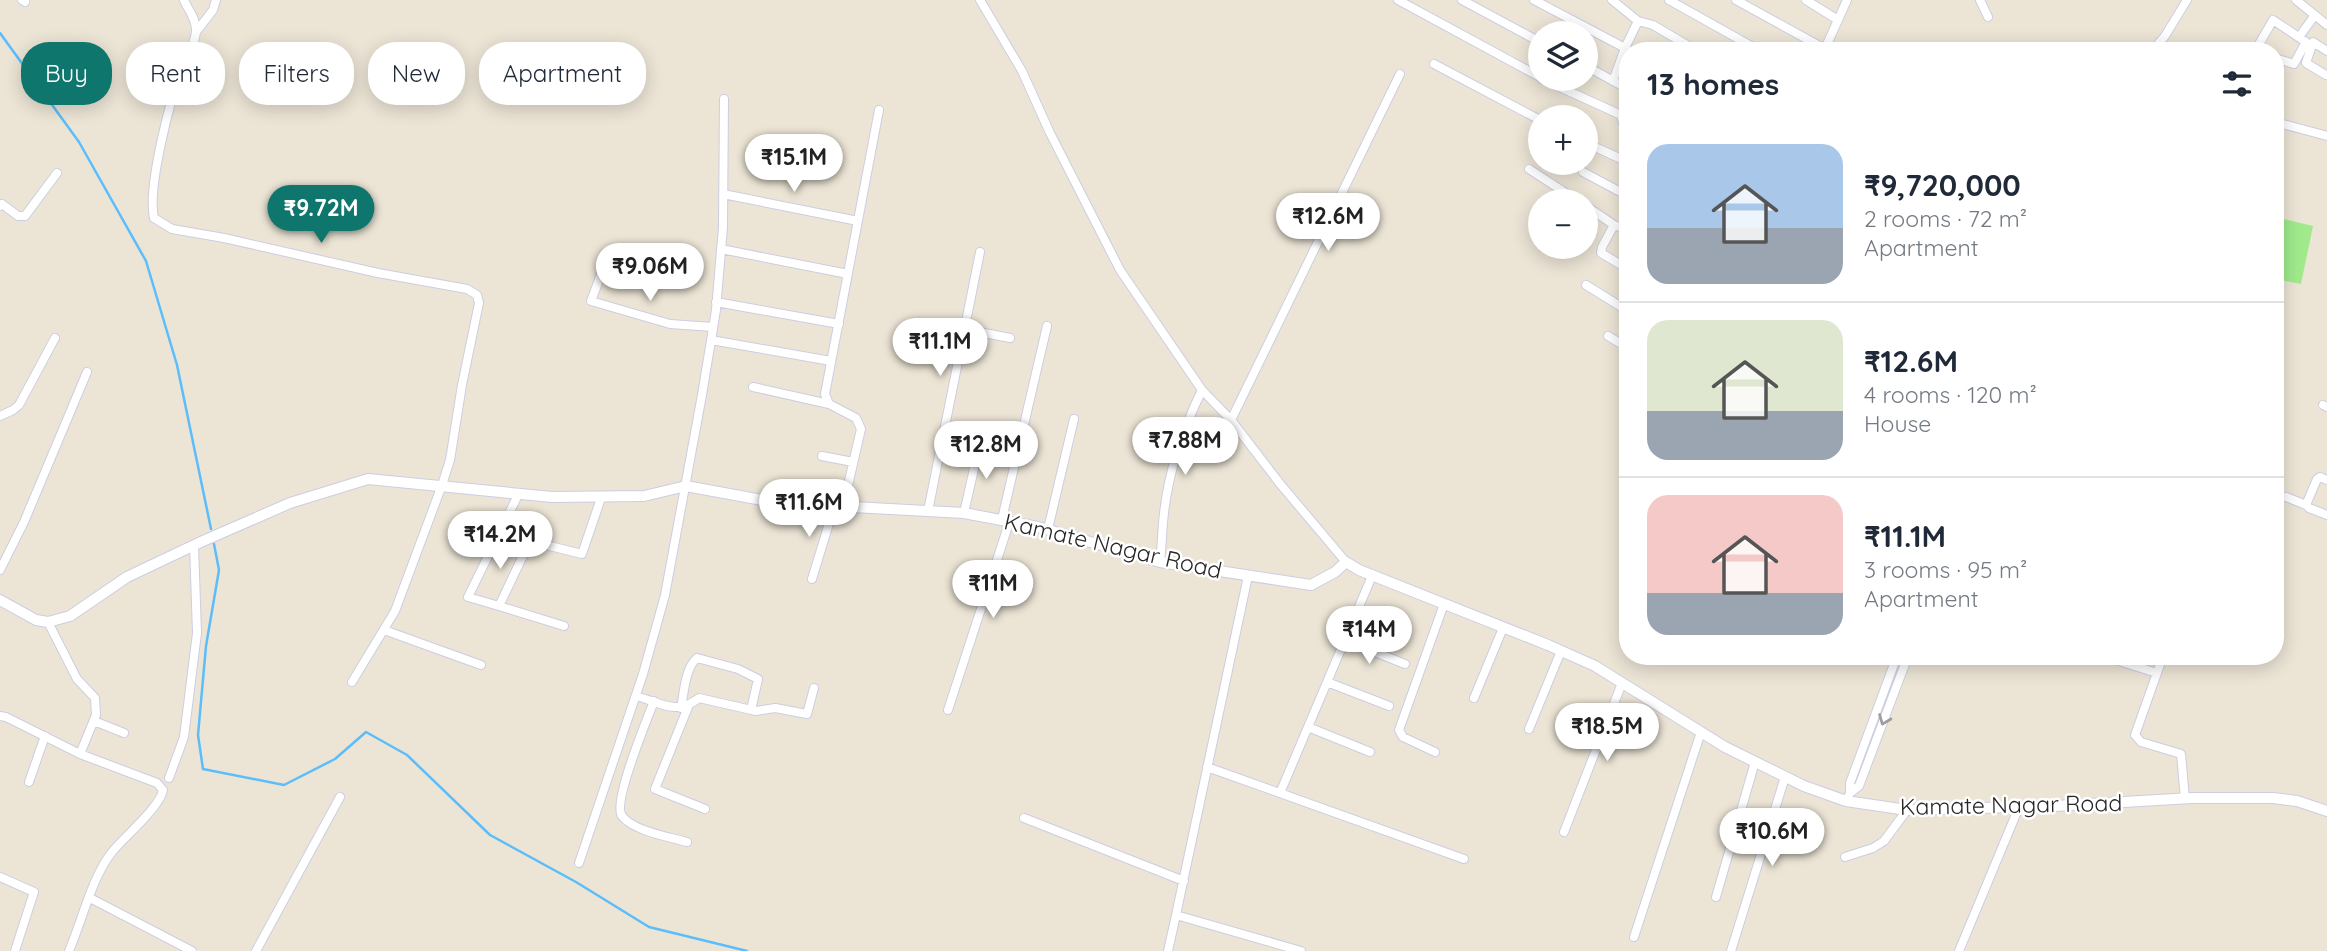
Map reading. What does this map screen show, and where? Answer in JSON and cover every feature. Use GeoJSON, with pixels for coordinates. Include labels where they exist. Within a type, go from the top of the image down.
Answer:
{"type":"FeatureCollection","features":[{"type":"Feature","properties":{"kind":"street"},"geometry":{"type":"LineString","coordinates":[[184,0],[193,17],[196,32]]}},
{"type":"Feature","properties":{"kind":"street"},"geometry":{"type":"LineString","coordinates":[[216,0],[213,10],[196,32],[180,72],[151,205],[154,218],[172,229],[473,291],[479,303],[450,460],[442,485],[395,611],[352,682]]}},
{"type":"Feature","properties":{"kind":"street"},"geometry":{"type":"LineString","coordinates":[[980,0],[1022,71],[1050,133],[1120,270],[1202,390],[1231,419],[1298,506],[1346,562]]}},
{"type":"Feature","properties":{"kind":"street"},"geometry":{"type":"LineString","coordinates":[[1398,0],[1528,71]]}},
{"type":"Feature","properties":{"kind":"street"},"geometry":{"type":"LineString","coordinates":[[1462,0],[1528,36]]}},
{"type":"Feature","properties":{"kind":"street"},"geometry":{"type":"LineString","coordinates":[[1534,0],[1619,44]]}},
{"type":"Feature","properties":{"kind":"street"},"geometry":{"type":"LineString","coordinates":[[1612,0],[1639,21],[1653,25],[1682,42]]}},
{"type":"Feature","properties":{"kind":"street"},"geometry":{"type":"LineString","coordinates":[[1670,0],[1744,42]]}},
{"type":"Feature","properties":{"kind":"street"},"geometry":{"type":"LineString","coordinates":[[1736,0],[1810,42]]}},
{"type":"Feature","properties":{"kind":"street"},"geometry":{"type":"LineString","coordinates":[[1806,0],[1838,20]]}},
{"type":"Feature","properties":{"kind":"street"},"geometry":{"type":"LineString","coordinates":[[1828,42],[1847,0]]}},
{"type":"Feature","properties":{"kind":"street"},"geometry":{"type":"LineString","coordinates":[[1980,0],[1988,17]]}},
{"type":"Feature","properties":{"kind":"street"},"geometry":{"type":"LineString","coordinates":[[2160,42],[2187,0]]}},
{"type":"Feature","properties":{"kind":"street"},"geometry":{"type":"LineString","coordinates":[[2297,0],[2327,24]]}},
{"type":"Feature","properties":{"kind":"street"},"geometry":{"type":"LineString","coordinates":[[2299,37],[2315,15]]}},
{"type":"Feature","properties":{"kind":"street"},"geometry":{"type":"LineString","coordinates":[[2260,42],[2273,20],[2306,41],[2294,64],[2284,61]]}},
{"type":"Feature","properties":{"kind":"street"},"geometry":{"type":"LineString","coordinates":[[1631,42],[1639,21]]}},
{"type":"Feature","properties":{"kind":"street"},"geometry":{"type":"LineString","coordinates":[[2326,75],[2306,63],[2313,42],[2327,51]]}},
{"type":"Feature","properties":{"kind":"street"},"geometry":{"type":"LineString","coordinates":[[1434,64],[1528,114]]}},
{"type":"Feature","properties":{"kind":"street"},"geometry":{"type":"LineString","coordinates":[[1613,81],[1619,68]]}},
{"type":"Feature","properties":{"kind":"street"},"geometry":{"type":"LineString","coordinates":[[1598,73],[1619,84]]}},
{"type":"Feature","properties":{"kind":"street"},"geometry":{"type":"LineString","coordinates":[[1231,419],[1400,74]]}},
{"type":"Feature","properties":{"kind":"street"},"geometry":{"type":"LineString","coordinates":[[1568,91],[1619,115]]}},
{"type":"Feature","properties":{"kind":"street"},"geometry":{"type":"LineString","coordinates":[[579,863],[636,696],[665,595],[686,486],[716,302],[721,249],[724,99]]}},
{"type":"Feature","properties":{"kind":"street"},"geometry":{"type":"LineString","coordinates":[[829,404],[825,394],[879,110]]}},
{"type":"Feature","properties":{"kind":"street"},"geometry":{"type":"LineString","coordinates":[[2284,124],[2327,136]]}},
{"type":"Feature","properties":{"kind":"street"},"geometry":{"type":"LineString","coordinates":[[1598,148],[1619,158]]}},
{"type":"Feature","properties":{"kind":"street"},"geometry":{"type":"LineString","coordinates":[[0,206],[2,204],[18,216],[25,216],[57,173]]}},
{"type":"Feature","properties":{"kind":"street"},"geometry":{"type":"LineString","coordinates":[[1538,175],[1560,189]]}},
{"type":"Feature","properties":{"kind":"street"},"geometry":{"type":"LineString","coordinates":[[1589,175],[1619,191]]}},
{"type":"Feature","properties":{"kind":"street"},"geometry":{"type":"LineString","coordinates":[[723,194],[858,221]]}},
{"type":"Feature","properties":{"kind":"street"},"geometry":{"type":"LineString","coordinates":[[1598,214],[1619,227]]}},
{"type":"Feature","properties":{"kind":"street"},"geometry":{"type":"LineString","coordinates":[[1614,225],[1601,253],[1619,264]]}},
{"type":"Feature","properties":{"kind":"street"},"geometry":{"type":"LineString","coordinates":[[721,249],[848,274]]}},
{"type":"Feature","properties":{"kind":"street"},"geometry":{"type":"LineString","coordinates":[[929,511],[980,252]]}},
{"type":"Feature","properties":{"kind":"street"},"geometry":{"type":"LineString","coordinates":[[605,264],[591,301],[670,324],[713,327]]}},
{"type":"Feature","properties":{"kind":"street"},"geometry":{"type":"LineString","coordinates":[[1586,285],[1619,305]]}},
{"type":"Feature","properties":{"kind":"street"},"geometry":{"type":"LineString","coordinates":[[716,302],[839,324]]}},
{"type":"Feature","properties":{"kind":"street"},"geometry":{"type":"LineString","coordinates":[[948,710],[1006,520],[1046,326]]}},
{"type":"Feature","properties":{"kind":"street"},"geometry":{"type":"LineString","coordinates":[[964,329],[1010,338]]}},
{"type":"Feature","properties":{"kind":"street"},"geometry":{"type":"LineString","coordinates":[[1608,336],[1619,343]]}},
{"type":"Feature","properties":{"kind":"street"},"geometry":{"type":"LineString","coordinates":[[0,416],[19,405],[55,338]]}},
{"type":"Feature","properties":{"kind":"street"},"geometry":{"type":"LineString","coordinates":[[711,340],[831,361]]}},
{"type":"Feature","properties":{"kind":"street"},"geometry":{"type":"LineString","coordinates":[[0,570],[24,522],[87,372]]}},
{"type":"Feature","properties":{"kind":"street"},"geometry":{"type":"LineString","coordinates":[[753,387],[829,404],[856,418],[860,425],[853,463],[812,579]]}},
{"type":"Feature","properties":{"kind":"street"},"geometry":{"type":"LineString","coordinates":[[1160,562],[1164,515],[1177,449],[1202,390]]}},
{"type":"Feature","properties":{"kind":"street"},"geometry":{"type":"LineString","coordinates":[[1048,529],[1074,419]]}},
{"type":"Feature","properties":{"kind":"street"},"geometry":{"type":"LineString","coordinates":[[964,513],[980,442]]}},
{"type":"Feature","properties":{"kind":"street"},"geometry":{"type":"LineString","coordinates":[[822,456],[853,463]]}},
{"type":"Feature","properties":{"kind":"street"},"geometry":{"type":"LineString","coordinates":[[2306,505],[2316,479],[2320,477],[2327,480]]}},
{"type":"Feature","properties":{"kind":"street","name":"Kamate Nagar Road"},"geometry":{"type":"LineString","coordinates":[[48,622],[70,616],[127,578],[194,545],[290,503],[368,479],[601,498],[644,496],[686,486],[778,503],[964,513],[1048,529],[1160,562],[1311,585],[1335,572],[1346,562],[1372,576],[1595,666],[1701,732],[1804,786],[1907,810],[2273,798],[2297,801],[2327,811]]}},
{"type":"Feature","properties":{"kind":"street"},"geometry":{"type":"LineString","coordinates":[[519,493],[468,597],[564,626]]}},
{"type":"Feature","properties":{"kind":"street"},"geometry":{"type":"LineString","coordinates":[[2286,496],[2327,515]]}},
{"type":"Feature","properties":{"kind":"street"},"geometry":{"type":"LineString","coordinates":[[499,606],[530,541],[582,554],[601,498]]}},
{"type":"Feature","properties":{"kind":"street"},"geometry":{"type":"LineString","coordinates":[[169,778],[184,737],[197,634],[194,545]]}},
{"type":"Feature","properties":{"kind":"street"},"geometry":{"type":"LineString","coordinates":[[1168,951],[1248,576]]}},
{"type":"Feature","properties":{"kind":"street"},"geometry":{"type":"LineString","coordinates":[[1280,793],[1372,576]]}},
{"type":"Feature","properties":{"kind":"street"},"geometry":{"type":"LineString","coordinates":[[0,600],[36,620],[48,622],[77,679],[96,698],[94,721],[80,754]]}},
{"type":"Feature","properties":{"kind":"street"},"geometry":{"type":"LineString","coordinates":[[1435,752],[1403,737],[1399,730],[1444,604]]}},
{"type":"Feature","properties":{"kind":"street"},"geometry":{"type":"LineString","coordinates":[[1474,698],[1503,628]]}},
{"type":"Feature","properties":{"kind":"street"},"geometry":{"type":"LineString","coordinates":[[384,630],[481,664]]}},
{"type":"Feature","properties":{"kind":"street"},"geometry":{"type":"LineString","coordinates":[[1345,640],[1405,664]]}},
{"type":"Feature","properties":{"kind":"street"},"geometry":{"type":"LineString","coordinates":[[1529,729],[1561,651]]}},
{"type":"Feature","properties":{"kind":"street"},"geometry":{"type":"LineString","coordinates":[[705,808],[655,789],[684,707],[692,662],[697,658],[738,669],[758,679],[751,710]]}},
{"type":"Feature","properties":{"kind":"street"},"geometry":{"type":"LineString","coordinates":[[1848,797],[1850,783],[1894,665]]}},
{"type":"Feature","properties":{"kind":"street"},"geometry":{"type":"LineString","coordinates":[[1848,797],[1858,786],[1905,665]]}},
{"type":"Feature","properties":{"kind":"street"},"geometry":{"type":"LineString","coordinates":[[2132,665],[2157,673]]}},
{"type":"Feature","properties":{"kind":"street"},"geometry":{"type":"LineString","coordinates":[[2160,665],[2135,734],[2141,742],[2181,754],[2185,799]]}},
{"type":"Feature","properties":{"kind":"street"},"geometry":{"type":"LineString","coordinates":[[1327,682],[1389,706]]}},
{"type":"Feature","properties":{"kind":"street"},"geometry":{"type":"LineString","coordinates":[[1564,832],[1622,683]]}},
{"type":"Feature","properties":{"kind":"street"},"geometry":{"type":"LineString","coordinates":[[636,696],[676,709],[699,698],[756,712],[775,708],[807,714],[814,688]]}},
{"type":"Feature","properties":{"kind":"street"},"geometry":{"type":"LineString","coordinates":[[1884,691],[1894,694]]}},
{"type":"Feature","properties":{"kind":"street"},"geometry":{"type":"LineString","coordinates":[[654,701],[623,786],[619,810],[623,818],[636,827],[688,842]]}},
{"type":"Feature","properties":{"kind":"street"},"geometry":{"type":"LineString","coordinates":[[0,716],[80,754],[157,783],[163,790],[158,804],[110,855],[69,951]]}},
{"type":"Feature","properties":{"kind":"street"},"geometry":{"type":"LineString","coordinates":[[94,721],[124,733]]}},
{"type":"Feature","properties":{"kind":"street"},"geometry":{"type":"LineString","coordinates":[[1308,727],[1370,752]]}},
{"type":"Feature","properties":{"kind":"street"},"geometry":{"type":"LineString","coordinates":[[1633,937],[1701,732]]}},
{"type":"Feature","properties":{"kind":"street"},"geometry":{"type":"LineString","coordinates":[[29,782],[45,736]]}},
{"type":"Feature","properties":{"kind":"street"},"geometry":{"type":"LineString","coordinates":[[1716,897],[1755,762]]}},
{"type":"Feature","properties":{"kind":"street"},"geometry":{"type":"LineString","coordinates":[[1207,767],[1464,859]]}},
{"type":"Feature","properties":{"kind":"street"},"geometry":{"type":"LineString","coordinates":[[1731,951],[1784,777]]}},
{"type":"Feature","properties":{"kind":"street"},"geometry":{"type":"LineString","coordinates":[[256,951],[340,797]]}},
{"type":"Feature","properties":{"kind":"street"},"geometry":{"type":"LineString","coordinates":[[1959,951],[2019,807]]}},
{"type":"Feature","properties":{"kind":"street"},"geometry":{"type":"LineString","coordinates":[[1845,857],[1873,848],[1884,841],[1907,810]]}},
{"type":"Feature","properties":{"kind":"street"},"geometry":{"type":"LineString","coordinates":[[1024,818],[1184,881]]}},
{"type":"Feature","properties":{"kind":"street"},"geometry":{"type":"LineString","coordinates":[[0,877],[34,891],[15,951]]}},
{"type":"Feature","properties":{"kind":"street"},"geometry":{"type":"LineString","coordinates":[[90,898],[192,951]]}},
{"type":"Feature","properties":{"kind":"street"},"geometry":{"type":"LineString","coordinates":[[1176,915],[1301,951]]}},
{"type":"Feature","properties":{"kind":"green space"},"geometry":{"type":"Polygon","coordinates":[[[2284,219],[2313,226],[2301,284],[2284,281],[2284,219]]]}},
{"type":"Feature","properties":{"kind":"waterway"},"geometry":{"type":"LineString","coordinates":[[0,33],[79,142],[146,261],[177,365],[211,529]]}},
{"type":"Feature","properties":{"kind":"waterway"},"geometry":{"type":"LineString","coordinates":[[214,544],[219,570],[206,646],[198,735],[203,769],[284,785],[335,759],[366,732],[407,755],[490,835],[576,882],[649,927],[747,951]]}}]}
